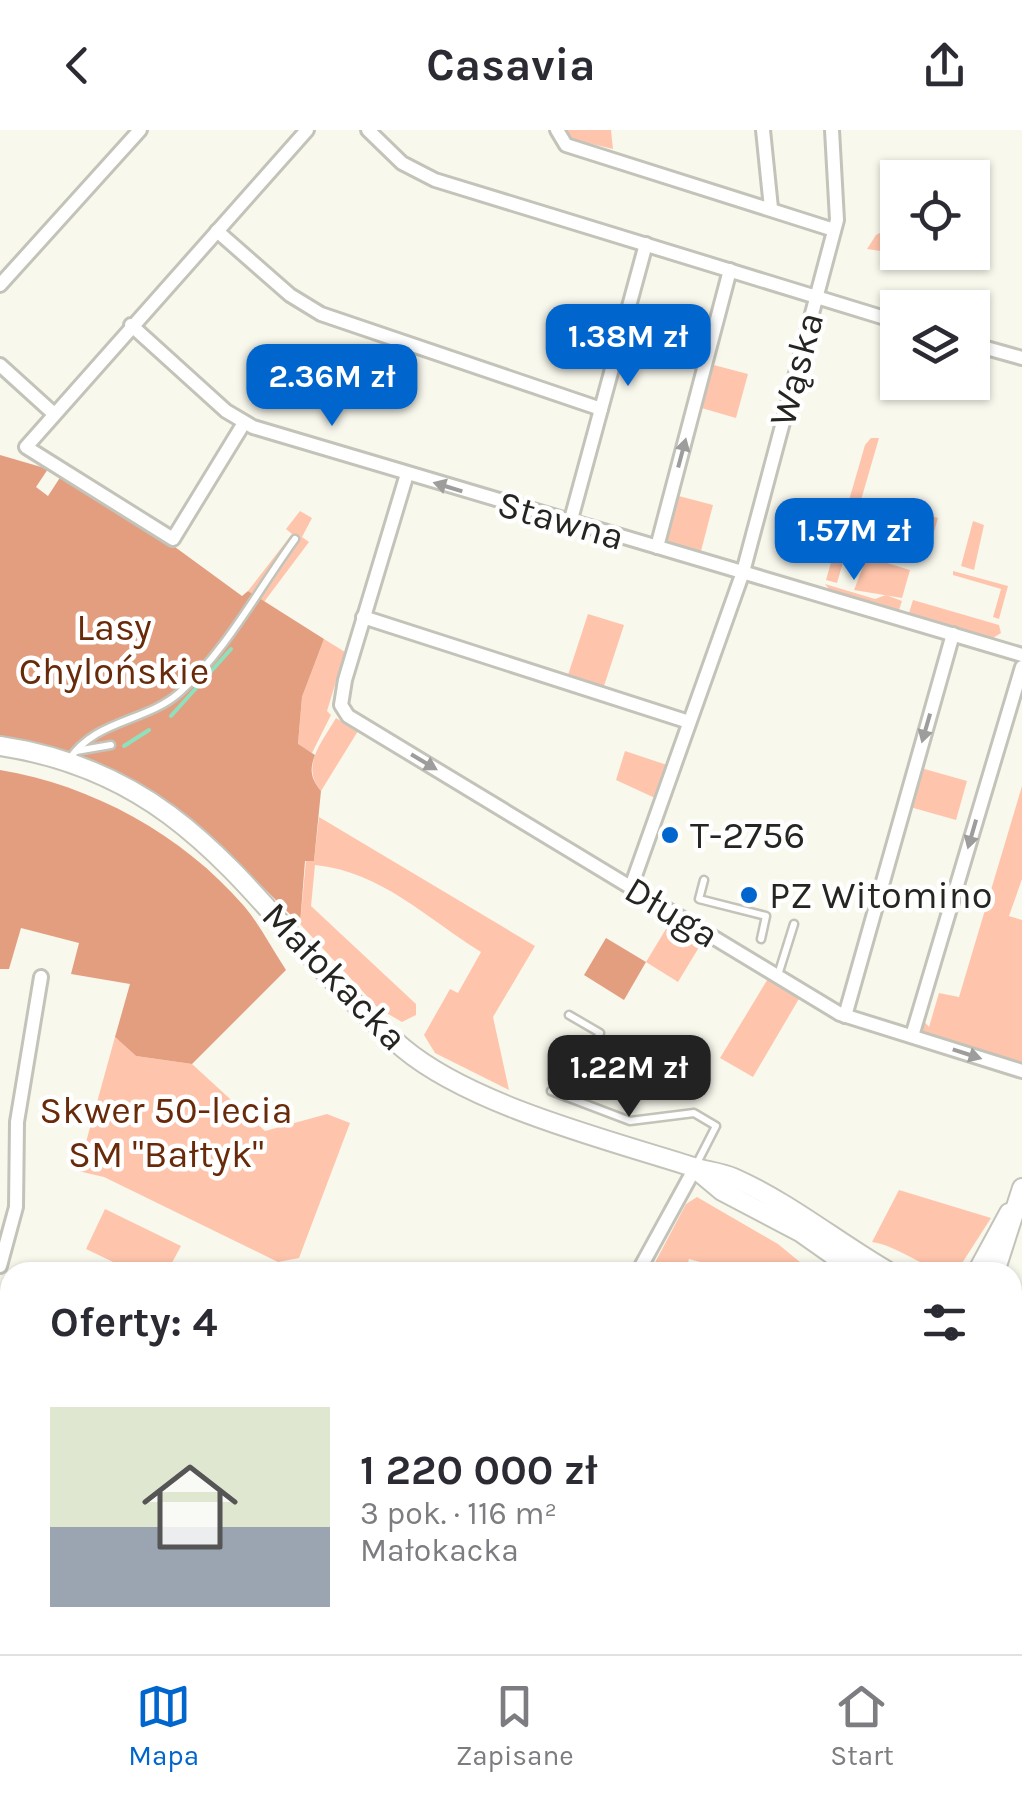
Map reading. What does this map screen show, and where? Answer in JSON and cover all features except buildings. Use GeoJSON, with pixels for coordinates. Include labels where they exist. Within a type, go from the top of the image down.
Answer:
{"type":"FeatureCollection","features":[{"type":"Feature","properties":{"kind":"main road","name":"Małokacka"},"geometry":{"type":"LineString","coordinates":[[0,746],[71,757],[180,819],[380,1027],[424,1064],[490,1097],[695,1168],[731,1176],[801,1214],[874,1262]]}},
{"type":"Feature","properties":{"kind":"main road","name":"Małokacka"},"geometry":{"type":"LineString","coordinates":[[695,1168],[722,1191],[800,1232],[843,1262]]}},
{"type":"Feature","properties":{"kind":"main road"},"geometry":{"type":"LineString","coordinates":[[982,1262],[1021,1192]]}},
{"type":"Feature","properties":{"kind":"main road"},"geometry":{"type":"LineString","coordinates":[[998,1262],[1021,1192]]}},
{"type":"Feature","properties":{"kind":"street"},"geometry":{"type":"LineString","coordinates":[[0,285],[140,130]]}},
{"type":"Feature","properties":{"kind":"street"},"geometry":{"type":"LineString","coordinates":[[244,423],[173,539],[26,447],[307,130]]}},
{"type":"Feature","properties":{"kind":"street"},"geometry":{"type":"LineString","coordinates":[[368,130],[402,162],[434,180],[880,317]]}},
{"type":"Feature","properties":{"kind":"street"},"geometry":{"type":"LineString","coordinates":[[557,130],[566,145],[834,230]]}},
{"type":"Feature","properties":{"kind":"street"},"geometry":{"type":"LineString","coordinates":[[762,130],[770,208]]}},
{"type":"Feature","properties":{"kind":"street","name":"Wąska"},"geometry":{"type":"LineString","coordinates":[[631,887],[744,572],[838,212],[832,130]]}},
{"type":"Feature","properties":{"kind":"street"},"geometry":{"type":"LineString","coordinates":[[217,230],[290,295],[321,314],[601,410]]}},
{"type":"Feature","properties":{"kind":"street"},"geometry":{"type":"LineString","coordinates":[[570,523],[646,244]]}},
{"type":"Feature","properties":{"kind":"street"},"geometry":{"type":"LineString","coordinates":[[656,548],[730,270]]}},
{"type":"Feature","properties":{"kind":"street","name":"Stawna"},"geometry":{"type":"LineString","coordinates":[[131,325],[244,423],[1022,655]]}},
{"type":"Feature","properties":{"kind":"street"},"geometry":{"type":"LineString","coordinates":[[990,349],[1022,358]]}},
{"type":"Feature","properties":{"kind":"street"},"geometry":{"type":"LineString","coordinates":[[0,365],[53,413]]}},
{"type":"Feature","properties":{"kind":"street"},"geometry":{"type":"LineString","coordinates":[[407,474],[363,617],[690,722]]}},
{"type":"Feature","properties":{"kind":"street","name":"Długa"},"geometry":{"type":"LineString","coordinates":[[363,617],[341,700],[343,709],[845,1016],[1022,1072]]}},
{"type":"Feature","properties":{"kind":"street"},"geometry":{"type":"LineString","coordinates":[[845,1016],[953,634]]}},
{"type":"Feature","properties":{"kind":"street"},"geometry":{"type":"LineString","coordinates":[[912,1036],[1022,667]]}},
{"type":"Feature","properties":{"kind":"street"},"geometry":{"type":"LineString","coordinates":[[1,1262],[16,1208],[16,1122],[41,976]]}},
{"type":"Feature","properties":{"kind":"street"},"geometry":{"type":"LineString","coordinates":[[643,1262],[695,1168]]}},
{"type":"Feature","properties":{"kind":"lane"},"geometry":{"type":"LineString","coordinates":[[71,757],[104,729],[162,706],[180,692],[206,665],[295,539]]}},
{"type":"Feature","properties":{"kind":"lane"},"geometry":{"type":"LineString","coordinates":[[71,757],[111,745]]}},
{"type":"Feature","properties":{"kind":"lane"},"geometry":{"type":"LineString","coordinates":[[704,880],[699,899],[766,916],[761,939]]}},
{"type":"Feature","properties":{"kind":"lane"},"geometry":{"type":"LineString","coordinates":[[778,976],[794,924]]}},
{"type":"Feature","properties":{"kind":"lane"},"geometry":{"type":"LineString","coordinates":[[566,1096],[600,1034],[569,1015]]}},
{"type":"Feature","properties":{"kind":"lane"},"geometry":{"type":"LineString","coordinates":[[551,1091],[630,1120],[694,1113],[716,1126],[695,1168]]}},
{"type":"Feature","properties":{"kind":"green space"},"geometry":{"type":"Polygon","coordinates":[[[564,130],[611,130],[613,149],[571,139],[564,130]]]}},
{"type":"Feature","properties":{"kind":"green space"},"geometry":{"type":"Polygon","coordinates":[[[880,233],[880,251],[867,249],[880,233]]]}},
{"type":"Feature","properties":{"kind":"green space"},"geometry":{"type":"Polygon","coordinates":[[[710,364],[748,374],[736,418],[698,407],[710,364]]]}},
{"type":"Feature","properties":{"kind":"green space"},"geometry":{"type":"Polygon","coordinates":[[[871,438],[879,438],[837,583],[826,580],[865,445],[871,438]]]}},
{"type":"Feature","properties":{"kind":"green space","name":"Lasy Chylońskie"},"geometry":{"type":"Polygon","coordinates":[[[0,455],[48,469],[36,487],[48,496],[61,476],[175,547],[242,596],[248,591],[324,639],[302,697],[298,744],[315,755],[312,774],[321,791],[314,861],[305,861],[300,924],[230,856],[167,803],[96,764],[0,737],[0,455]]]}},
{"type":"Feature","properties":{"kind":"green space"},"geometry":{"type":"Polygon","coordinates":[[[675,495],[713,505],[701,551],[663,540],[675,495]]]}},
{"type":"Feature","properties":{"kind":"green space"},"geometry":{"type":"Polygon","coordinates":[[[300,511],[312,518],[302,537],[309,542],[264,602],[248,591],[292,534],[286,529],[300,511]]]}},
{"type":"Feature","properties":{"kind":"green space"},"geometry":{"type":"Polygon","coordinates":[[[924,514],[938,518],[927,555],[914,551],[924,514]]]}},
{"type":"Feature","properties":{"kind":"green space"},"geometry":{"type":"Polygon","coordinates":[[[973,521],[984,525],[974,570],[961,566],[973,521]]]}},
{"type":"Feature","properties":{"kind":"green space"},"geometry":{"type":"Polygon","coordinates":[[[867,557],[910,570],[902,598],[854,590],[867,557]]]}},
{"type":"Feature","properties":{"kind":"green space"},"geometry":{"type":"Polygon","coordinates":[[[953,571],[1008,586],[999,619],[993,617],[1001,589],[953,575],[953,571]]]}},
{"type":"Feature","properties":{"kind":"green space"},"geometry":{"type":"Polygon","coordinates":[[[825,584],[875,599],[886,595],[902,601],[899,610],[830,590],[825,584]]]}},
{"type":"Feature","properties":{"kind":"green space"},"geometry":{"type":"Polygon","coordinates":[[[913,600],[999,625],[1001,633],[993,638],[909,613],[913,600]]]}},
{"type":"Feature","properties":{"kind":"green space"},"geometry":{"type":"Polygon","coordinates":[[[588,614],[624,625],[604,686],[568,675],[588,614]]]}},
{"type":"Feature","properties":{"kind":"green space"},"geometry":{"type":"Polygon","coordinates":[[[324,639],[345,652],[327,711],[331,715],[312,753],[298,745],[302,697],[324,639]]]}},
{"type":"Feature","properties":{"kind":"green space"},"geometry":{"type":"Polygon","coordinates":[[[336,718],[358,731],[321,791],[315,782],[313,763],[336,718]]]}},
{"type":"Feature","properties":{"kind":"green space"},"geometry":{"type":"Polygon","coordinates":[[[625,751],[667,765],[655,798],[616,780],[625,751]]]}},
{"type":"Feature","properties":{"kind":"green space"},"geometry":{"type":"Polygon","coordinates":[[[921,768],[967,781],[956,820],[910,807],[921,768]]]}},
{"type":"Feature","properties":{"kind":"green space","name":"Lasy Chylońskie"},"geometry":{"type":"Polygon","coordinates":[[[0,770],[68,788],[134,817],[220,880],[261,929],[286,970],[192,1064],[136,1056],[115,1037],[130,984],[71,974],[79,943],[21,928],[9,969],[0,969],[0,770]]]}},
{"type":"Feature","properties":{"kind":"green space"},"geometry":{"type":"Polygon","coordinates":[[[1022,786],[1022,879],[1009,916],[1022,920],[1022,1063],[918,1031],[921,1018],[929,1027],[939,993],[959,997],[1022,786]]]}},
{"type":"Feature","properties":{"kind":"green space"},"geometry":{"type":"Polygon","coordinates":[[[319,817],[535,946],[493,1017],[509,1090],[435,1053],[424,1035],[450,989],[458,993],[481,952],[382,887],[339,869],[315,865],[311,906],[416,1004],[416,1015],[402,1022],[378,1008],[300,924],[306,860],[314,861],[319,817]]]}},
{"type":"Feature","properties":{"kind":"green space"},"geometry":{"type":"Polygon","coordinates":[[[672,919],[704,939],[678,982],[646,962],[672,919]]]}},
{"type":"Feature","properties":{"kind":"green space"},"geometry":{"type":"Polygon","coordinates":[[[606,938],[646,962],[624,1000],[584,975],[606,938]]]}},
{"type":"Feature","properties":{"kind":"green space"},"geometry":{"type":"Polygon","coordinates":[[[769,977],[800,997],[753,1077],[720,1058],[769,977]]]}},
{"type":"Feature","properties":{"kind":"green space","name":"Skwer 50-lecia SM \"Bałtyk\""},"geometry":{"type":"Polygon","coordinates":[[[115,1037],[136,1056],[192,1064],[265,1131],[327,1114],[350,1123],[299,1258],[278,1262],[104,1177],[78,1171],[115,1037]]]}},
{"type":"Feature","properties":{"kind":"green space"},"geometry":{"type":"Polygon","coordinates":[[[899,1190],[991,1218],[963,1262],[920,1262],[872,1242],[899,1190]]]}},
{"type":"Feature","properties":{"kind":"green space"},"geometry":{"type":"Polygon","coordinates":[[[697,1197],[778,1244],[800,1262],[655,1262],[686,1204],[697,1197]]]}},
{"type":"Feature","properties":{"kind":"green space"},"geometry":{"type":"Polygon","coordinates":[[[105,1209],[181,1246],[172,1262],[113,1262],[86,1249],[105,1209]]]}},
{"type":"Feature","properties":{"kind":"waterway"},"geometry":{"type":"LineString","coordinates":[[171,716],[231,649]]}},
{"type":"Feature","properties":{"kind":"waterway"},"geometry":{"type":"LineString","coordinates":[[124,746],[149,730]]}},
{"type":"Feature","properties":{"kind":"place","name":"T-2756"},"geometry":{"type":"Point","coordinates":[670,835]}},
{"type":"Feature","properties":{"kind":"place","name":"PZ Witomino"},"geometry":{"type":"Point","coordinates":[749,895]}}]}
